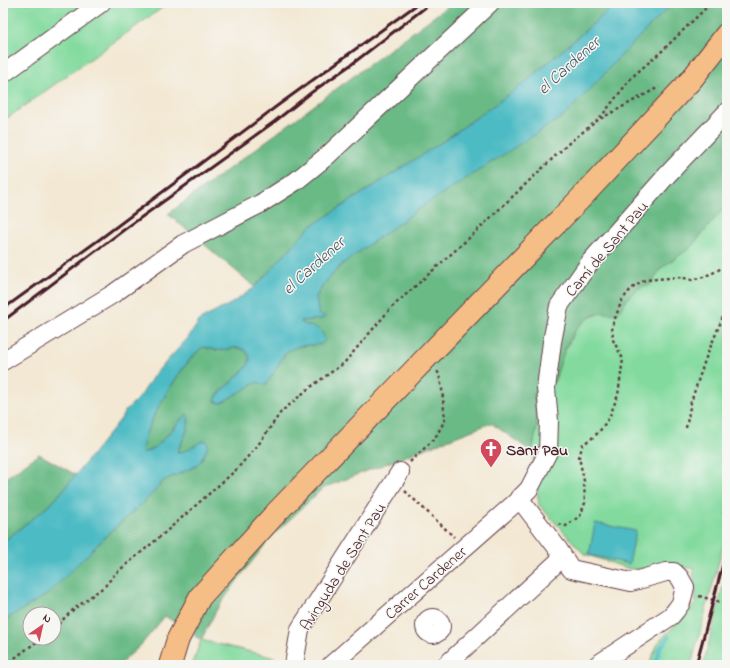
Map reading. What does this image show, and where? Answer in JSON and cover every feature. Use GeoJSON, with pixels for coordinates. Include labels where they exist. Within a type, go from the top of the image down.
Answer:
{"type":"FeatureCollection","features":[{"type":"Feature","properties":{"kind":"main road"},"geometry":{"type":"LineString","coordinates":[[170,665],[178,639],[200,597],[276,513],[574,205],[686,85],[727,34]]}},
{"type":"Feature","properties":{"kind":"street"},"geometry":{"type":"LineString","coordinates":[[3,74],[101,3]]}},
{"type":"Feature","properties":{"kind":"street"},"geometry":{"type":"LineString","coordinates":[[3,361],[113,294],[183,244],[260,204],[296,181],[327,156],[490,3]]}},
{"type":"Feature","properties":{"kind":"street","name":"Camí de Sant Pau"},"geometry":{"type":"LineString","coordinates":[[519,498],[529,489],[548,452],[549,420],[546,388],[558,306],[591,261],[668,174],[727,112]]}},
{"type":"Feature","properties":{"kind":"street","name":"Avinguda de Sant Pau"},"geometry":{"type":"LineString","coordinates":[[294,665],[300,629],[398,477]]}},
{"type":"Feature","properties":{"kind":"street"},"geometry":{"type":"LineString","coordinates":[[519,498],[558,549],[571,569],[631,582],[666,572],[674,572],[680,578],[685,590],[682,603],[671,616],[597,665]]}},
{"type":"Feature","properties":{"kind":"street","name":"Carrer Cardener"},"geometry":{"type":"LineString","coordinates":[[331,665],[519,498]]}},
{"type":"Feature","properties":{"kind":"street"},"geometry":{"type":"LineString","coordinates":[[408,597],[433,626],[452,660],[562,557]]}},
{"type":"Feature","properties":{"kind":"path"},"geometry":{"type":"LineString","coordinates":[[598,120],[632,77],[662,51],[711,3]]}},
{"type":"Feature","properties":{"kind":"path"},"geometry":{"type":"LineString","coordinates":[[62,620],[74,609],[105,586],[116,573],[161,536],[236,470],[258,445],[281,412],[308,389],[344,362],[391,308],[469,238],[570,142],[598,120],[661,86],[686,85]]}},
{"type":"Feature","properties":{"kind":"path"},"geometry":{"type":"LineString","coordinates":[[555,523],[566,526],[580,516],[585,504],[584,481],[579,457],[583,444],[591,439],[609,418],[618,395],[623,359],[613,340],[612,326],[622,300],[631,289],[645,280],[680,276],[692,280],[717,272],[727,264]]}},
{"type":"Feature","properties":{"kind":"path"},"geometry":{"type":"LineString","coordinates":[[686,428],[691,402],[713,339],[727,307]]}},
{"type":"Feature","properties":{"kind":"path"},"geometry":{"type":"LineString","coordinates":[[425,359],[439,374],[445,420],[434,438],[398,477],[465,547]]}},
{"type":"Feature","properties":{"kind":"path"},"geometry":{"type":"LineString","coordinates":[[685,590],[727,605]]}},
{"type":"Feature","properties":{"kind":"path"},"geometry":{"type":"LineString","coordinates":[[5,665],[31,646]]}},
{"type":"Feature","properties":{"kind":"green space"},"geometry":{"type":"Polygon","coordinates":[[[3,3],[169,3],[3,121],[3,3]]]}},
{"type":"Feature","properties":{"kind":"green space"},"geometry":{"type":"Polygon","coordinates":[[[452,3],[617,3],[522,85],[445,140],[310,227],[255,287],[168,214],[452,3]]]}},
{"type":"Feature","properties":{"kind":"green space"},"geometry":{"type":"Polygon","coordinates":[[[673,3],[727,3],[727,204],[690,248],[661,268],[651,284],[639,288],[631,294],[618,314],[600,313],[590,317],[575,331],[565,350],[555,381],[534,394],[537,425],[532,452],[491,423],[323,488],[271,537],[217,609],[201,640],[165,616],[141,645],[119,665],[3,665],[3,621],[22,609],[22,646],[62,646],[62,606],[27,606],[48,593],[108,534],[150,496],[163,481],[196,466],[200,462],[206,451],[201,442],[185,452],[177,454],[185,435],[189,420],[182,418],[156,447],[142,453],[143,443],[148,429],[165,396],[195,354],[203,347],[216,350],[237,348],[245,350],[250,358],[246,368],[217,395],[215,402],[221,403],[257,381],[262,384],[288,351],[299,346],[313,345],[310,326],[305,325],[300,321],[313,320],[319,315],[316,298],[324,284],[341,265],[420,208],[631,45],[673,3]]]}},
{"type":"Feature","properties":{"kind":"green space"},"geometry":{"type":"Polygon","coordinates":[[[727,204],[727,532],[691,665],[649,665],[658,643],[696,603],[693,568],[630,569],[584,554],[539,505],[532,452],[537,425],[534,394],[555,380],[561,358],[576,329],[584,320],[623,304],[633,291],[651,284],[661,268],[690,248],[727,204]]]}},
{"type":"Feature","properties":{"kind":"green space"},"geometry":{"type":"Polygon","coordinates":[[[39,454],[76,475],[52,503],[3,542],[3,480],[39,454]]]}},
{"type":"Feature","properties":{"kind":"green space"},"geometry":{"type":"Polygon","coordinates":[[[727,570],[727,665],[703,665],[727,570]]]}},
{"type":"Feature","properties":{"kind":"green space"},"geometry":{"type":"Polygon","coordinates":[[[201,640],[276,658],[278,665],[192,665],[201,640]]]}},
{"type":"Feature","properties":{"kind":"water","name":"el Cardener"},"geometry":{"type":"Polygon","coordinates":[[[617,3],[673,3],[565,115],[420,208],[341,265],[324,284],[316,297],[319,315],[325,316],[323,319],[300,321],[321,331],[325,340],[322,344],[299,346],[288,351],[284,355],[267,384],[257,382],[221,403],[215,401],[217,396],[246,368],[250,361],[249,356],[245,350],[237,348],[216,350],[203,347],[195,354],[175,380],[155,413],[143,443],[143,453],[156,447],[187,414],[187,429],[177,453],[185,451],[206,440],[208,445],[200,462],[196,466],[163,481],[150,496],[108,534],[48,594],[28,606],[22,606],[22,610],[3,621],[3,542],[52,503],[60,494],[120,420],[126,410],[142,394],[154,375],[188,338],[200,320],[232,303],[255,287],[310,227],[445,140],[522,85],[617,3]]]}},
{"type":"Feature","properties":{"kind":"water"},"geometry":{"type":"Polygon","coordinates":[[[595,523],[636,531],[629,564],[589,555],[595,523]]]}},
{"type":"Feature","properties":{"kind":"waterway"},"geometry":{"type":"LineString","coordinates":[[655,665],[660,648],[669,637]]}},
{"type":"Feature","properties":{"kind":"railway"},"geometry":{"type":"LineString","coordinates":[[3,309],[419,3]]}},
{"type":"Feature","properties":{"kind":"railway"},"geometry":{"type":"LineString","coordinates":[[3,321],[125,229],[274,122],[431,3]]}},
{"type":"Feature","properties":{"kind":"railway"},"geometry":{"type":"LineString","coordinates":[[696,665],[727,549]]}},
{"type":"Feature","properties":{"kind":"place","name":"Sant Pau"},"geometry":{"type":"Point","coordinates":[491,468]}}]}
